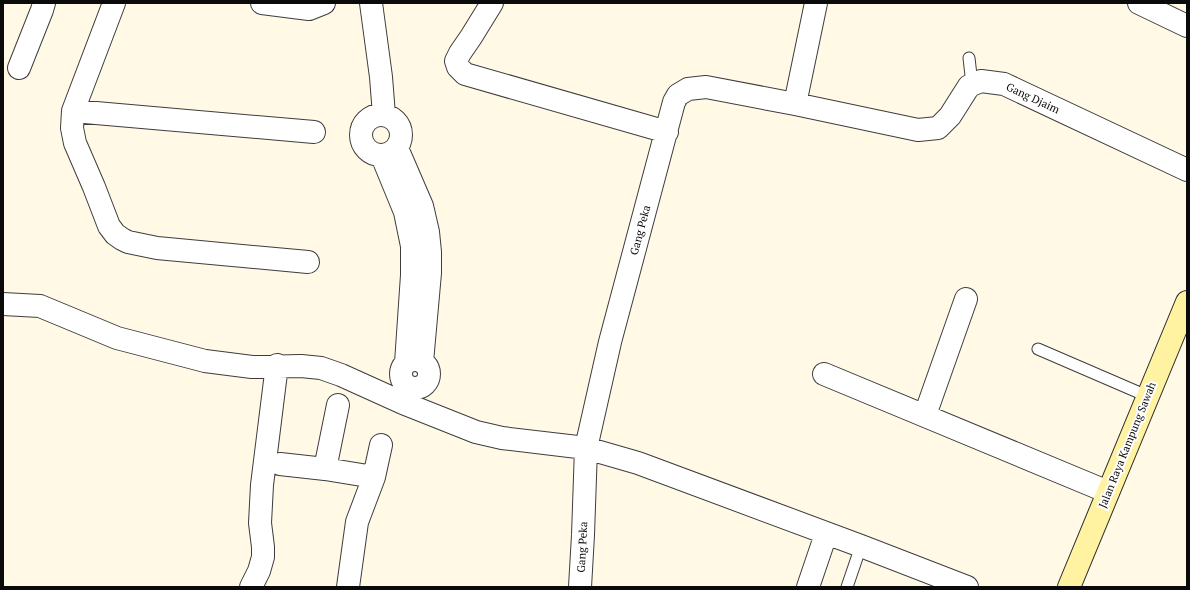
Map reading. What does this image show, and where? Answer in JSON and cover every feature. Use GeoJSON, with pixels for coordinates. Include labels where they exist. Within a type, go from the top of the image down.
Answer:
{"type":"FeatureCollection","features":[{"type":"Feature","properties":{"kind":"street"},"geometry":{"type":"LineString","coordinates":[[19,68],[44,3]]}},
{"type":"Feature","properties":{"kind":"street"},"geometry":{"type":"LineString","coordinates":[[114,3],[73,111],[72,128],[75,143],[109,226],[115,234],[134,244],[157,248],[308,262]]}},
{"type":"Feature","properties":{"kind":"street"},"geometry":{"type":"LineString","coordinates":[[262,3],[309,9],[324,3]]}},
{"type":"Feature","properties":{"kind":"street"},"geometry":{"type":"LineString","coordinates":[[371,3],[381,77],[384,115]]}},
{"type":"Feature","properties":{"kind":"street"},"geometry":{"type":"LineString","coordinates":[[492,3],[456,60],[458,67],[464,74],[666,132]]}},
{"type":"Feature","properties":{"kind":"street"},"geometry":{"type":"LineString","coordinates":[[816,3],[795,104],[918,130],[938,128],[950,116],[969,86],[972,84]]}},
{"type":"Feature","properties":{"kind":"street"},"geometry":{"type":"LineString","coordinates":[[1139,3],[1187,26]]}},
{"type":"Feature","properties":{"kind":"street","name":"Gang Djaim"},"geometry":{"type":"LineString","coordinates":[[972,84],[980,81],[1004,84],[1187,170]]}},
{"type":"Feature","properties":{"kind":"street","name":"Gang Peka"},"geometry":{"type":"LineString","coordinates":[[580,587],[586,448],[610,342],[674,102],[678,95],[688,89],[706,87],[795,104]]}},
{"type":"Feature","properties":{"kind":"street"},"geometry":{"type":"LineString","coordinates":[[73,111],[314,132]]}},
{"type":"Feature","properties":{"kind":"street"},"geometry":{"type":"LineString","coordinates":[[384,115],[392,118],[398,124],[401,132],[401,141],[390,152],[374,154],[366,150],[362,143],[360,134],[368,119],[384,115]]}},
{"type":"Feature","properties":{"kind":"street"},"geometry":{"type":"LineString","coordinates":[[390,152],[413,209],[428,232],[430,252],[421,274],[414,362],[426,365],[429,379],[423,386],[406,396]]}},
{"type":"Feature","properties":{"kind":"street"},"geometry":{"type":"LineString","coordinates":[[925,415],[966,299]]}},
{"type":"Feature","properties":{"kind":"street","name":"Jalan Raya Kampung Sawah"},"geometry":{"type":"LineString","coordinates":[[1069,587],[1187,302]]}},
{"type":"Feature","properties":{"kind":"street"},"geometry":{"type":"LineString","coordinates":[[3,304],[40,306],[117,338],[205,361],[252,367],[301,366],[321,368],[406,396],[476,432],[502,438],[586,448],[638,463],[861,546],[966,587]]}},
{"type":"Feature","properties":{"kind":"street"},"geometry":{"type":"LineString","coordinates":[[251,587],[259,571],[263,557],[260,523],[262,485],[277,366]]}},
{"type":"Feature","properties":{"kind":"street"},"geometry":{"type":"LineString","coordinates":[[824,374],[1108,492]]}},
{"type":"Feature","properties":{"kind":"street"},"geometry":{"type":"LineString","coordinates":[[325,469],[338,404]]}},
{"type":"Feature","properties":{"kind":"street"},"geometry":{"type":"LineString","coordinates":[[348,587],[357,522],[374,477],[381,445]]}},
{"type":"Feature","properties":{"kind":"street"},"geometry":{"type":"LineString","coordinates":[[280,464],[325,469],[374,477]]}},
{"type":"Feature","properties":{"kind":"street"},"geometry":{"type":"LineString","coordinates":[[808,587],[826,534]]}},
{"type":"Feature","properties":{"kind":"lane"},"geometry":{"type":"LineString","coordinates":[[969,58],[972,84]]}},
{"type":"Feature","properties":{"kind":"lane"},"geometry":{"type":"LineString","coordinates":[[1038,349],[1147,396]]}},
{"type":"Feature","properties":{"kind":"lane"},"geometry":{"type":"LineString","coordinates":[[847,587],[861,546]]}}]}
